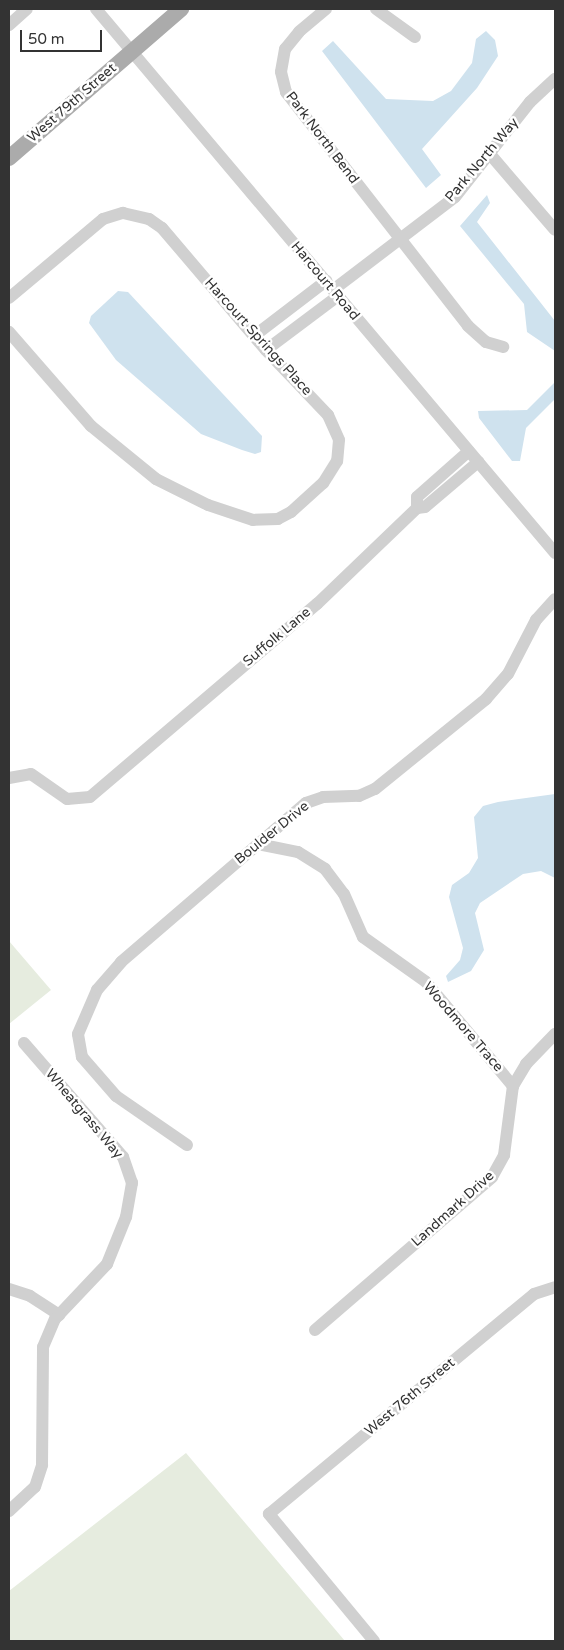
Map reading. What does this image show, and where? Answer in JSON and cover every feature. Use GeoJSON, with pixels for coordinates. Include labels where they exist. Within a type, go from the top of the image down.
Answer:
{"type":"FeatureCollection","features":[{"type":"Feature","properties":{"kind":"main road","name":"West 79th Street"},"geometry":{"type":"LineString","coordinates":[[9,158],[181,9]]}},
{"type":"Feature","properties":{"kind":"street"},"geometry":{"type":"LineString","coordinates":[[9,25],[27,9]]}},
{"type":"Feature","properties":{"kind":"street","name":"Harcourt Road"},"geometry":{"type":"LineString","coordinates":[[96,9],[555,553]]}},
{"type":"Feature","properties":{"kind":"street","name":"Park North Bend"},"geometry":{"type":"LineString","coordinates":[[326,9],[298,32],[285,49],[281,64],[283,84],[290,99],[472,330],[486,342],[503,348]]}},
{"type":"Feature","properties":{"kind":"street"},"geometry":{"type":"LineString","coordinates":[[376,9],[415,37]]}},
{"type":"Feature","properties":{"kind":"street","name":"Park North Way"},"geometry":{"type":"LineString","coordinates":[[332,289],[401,240],[455,197],[530,102],[555,79]]}},
{"type":"Feature","properties":{"kind":"street"},"geometry":{"type":"LineString","coordinates":[[489,153],[555,230]]}},
{"type":"Feature","properties":{"kind":"street","name":"Harcourt Springs Place"},"geometry":{"type":"LineString","coordinates":[[9,298],[97,222],[113,215],[130,214],[149,219],[162,228],[266,350],[334,424],[339,440],[338,456],[323,483],[291,512],[265,521],[252,520],[187,496],[144,470],[82,418],[9,332]]}},
{"type":"Feature","properties":{"kind":"street"},"geometry":{"type":"LineString","coordinates":[[254,336],[332,289]]}},
{"type":"Feature","properties":{"kind":"street"},"geometry":{"type":"LineString","coordinates":[[266,350],[332,289]]}},
{"type":"Feature","properties":{"kind":"street","name":"Suffolk Lane"},"geometry":{"type":"LineString","coordinates":[[9,778],[34,775],[67,799],[90,797],[317,604],[417,508],[417,497],[469,451]]}},
{"type":"Feature","properties":{"kind":"street"},"geometry":{"type":"LineString","coordinates":[[417,508],[425,506],[478,462]]}},
{"type":"Feature","properties":{"kind":"street","name":"Boulder Drive"},"geometry":{"type":"LineString","coordinates":[[187,1145],[112,1093],[86,1062],[78,1044],[84,1012],[110,973],[310,801],[322,797],[359,796],[376,789],[486,699],[508,674],[536,620],[555,599]]}},
{"type":"Feature","properties":{"kind":"street","name":"Woodmore Trace"},"geometry":{"type":"LineString","coordinates":[[258,844],[298,852],[328,873],[344,894],[362,937],[426,982],[513,1086]]}},
{"type":"Feature","properties":{"kind":"street","name":"Landmark Drive"},"geometry":{"type":"LineString","coordinates":[[315,1330],[492,1177],[504,1155],[513,1086],[526,1064],[555,1034]]}},
{"type":"Feature","properties":{"kind":"street","name":"Wheatgrass Way"},"geometry":{"type":"LineString","coordinates":[[9,1511],[35,1487],[42,1465],[43,1348],[59,1315],[107,1264],[126,1217],[132,1183],[123,1157],[24,1043]]}},
{"type":"Feature","properties":{"kind":"street","name":"West 76th Street"},"geometry":{"type":"LineString","coordinates":[[374,1641],[269,1514],[534,1294],[555,1287]]}},
{"type":"Feature","properties":{"kind":"street"},"geometry":{"type":"LineString","coordinates":[[9,1289],[30,1296],[59,1315]]}},
{"type":"Feature","properties":{"kind":"shaded area"},"geometry":{"type":"Polygon","coordinates":[[[9,941],[51,990],[9,1024],[9,941]]]}},
{"type":"Feature","properties":{"kind":"shaded area"},"geometry":{"type":"Polygon","coordinates":[[[186,1453],[345,1641],[9,1641],[9,1591],[186,1453]]]}},
{"type":"Feature","properties":{"kind":"water"},"geometry":{"type":"Polygon","coordinates":[[[486,31],[495,40],[498,56],[477,88],[422,149],[441,175],[426,188],[322,51],[333,41],[386,99],[433,101],[451,91],[472,63],[476,39],[486,31]]]}},
{"type":"Feature","properties":{"kind":"water"},"geometry":{"type":"Polygon","coordinates":[[[487,195],[490,203],[477,222],[555,321],[555,351],[527,332],[524,304],[460,226],[487,195]]]}},
{"type":"Feature","properties":{"kind":"water"},"geometry":{"type":"Polygon","coordinates":[[[118,291],[128,292],[262,436],[261,452],[255,454],[201,434],[116,360],[89,323],[91,316],[118,291]]]}},
{"type":"Feature","properties":{"kind":"water"},"geometry":{"type":"Polygon","coordinates":[[[555,382],[555,399],[526,428],[520,461],[512,461],[479,418],[478,411],[527,410],[555,382]]]}},
{"type":"Feature","properties":{"kind":"water"},"geometry":{"type":"Polygon","coordinates":[[[555,794],[555,878],[541,871],[523,874],[480,903],[475,913],[484,950],[471,971],[448,982],[446,976],[460,960],[463,948],[449,897],[452,885],[469,873],[478,858],[474,817],[483,806],[555,794]]]}}]}
